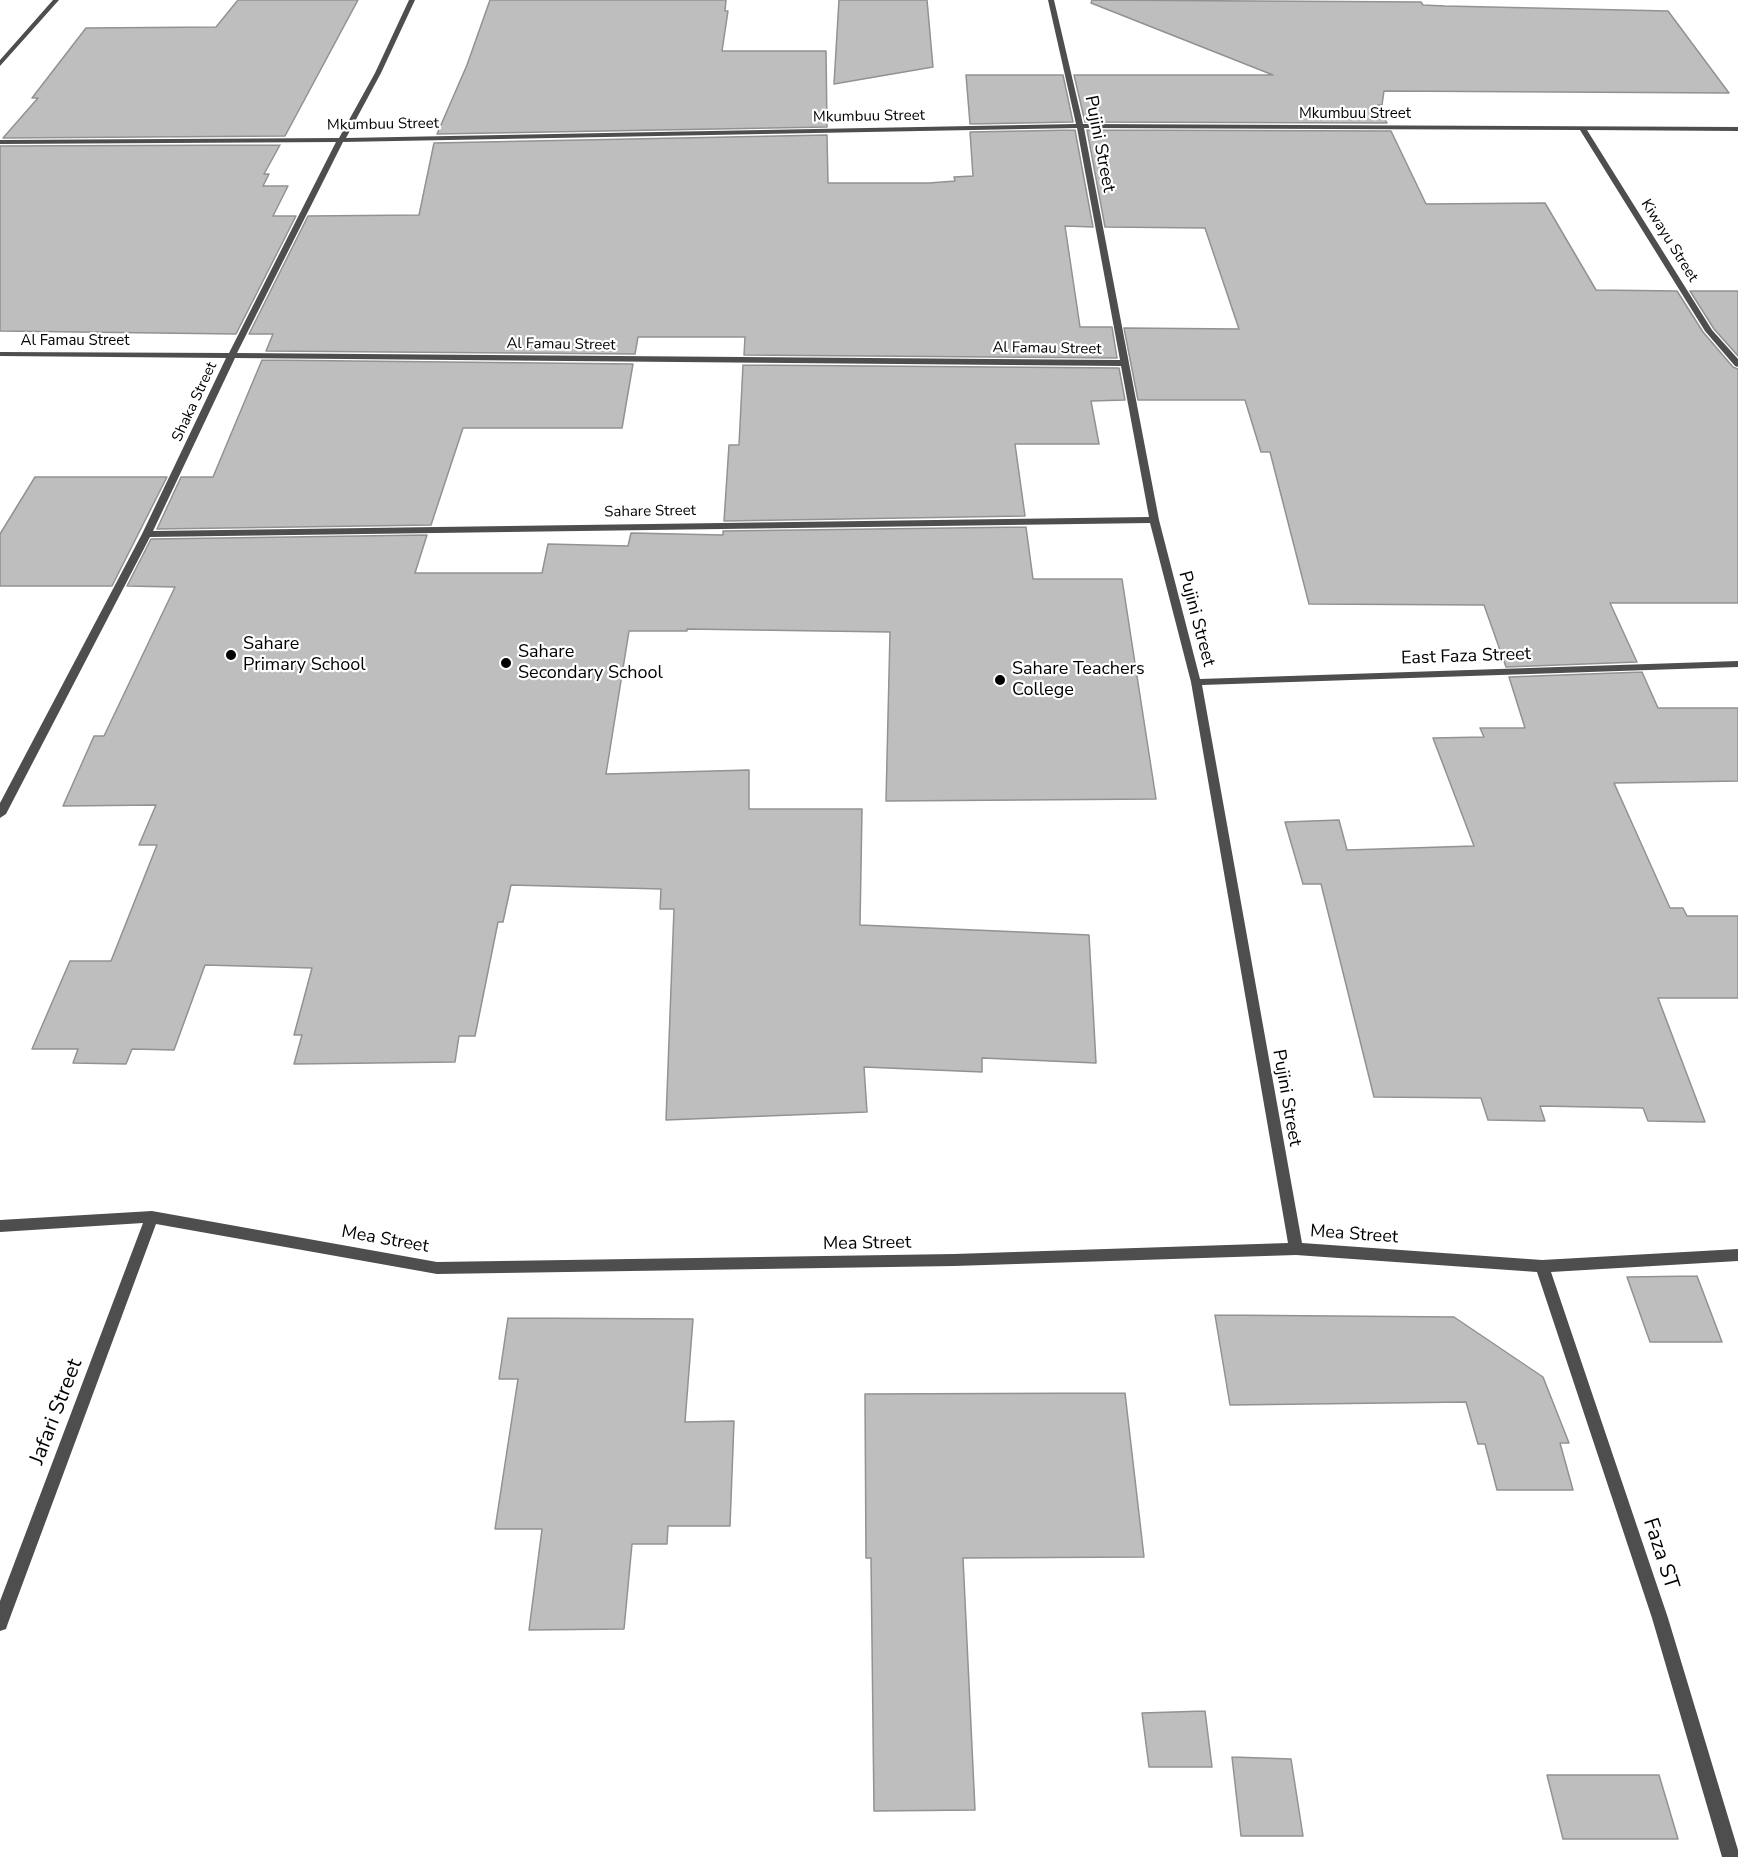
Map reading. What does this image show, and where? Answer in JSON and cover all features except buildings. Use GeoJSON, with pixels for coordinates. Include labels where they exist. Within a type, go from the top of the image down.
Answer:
{"type":"FeatureCollection","features":[{"type":"Feature","properties":{"kind":"street"},"geometry":{"type":"LineString","coordinates":[[0,64],[56,0]]}},
{"type":"Feature","properties":{"kind":"street","name":"Shaka Street"},"geometry":{"type":"LineString","coordinates":[[0,814],[147,534],[232,355],[341,140],[378,73],[412,0]]}},
{"type":"Feature","properties":{"kind":"street","name":"Pujini Street"},"geometry":{"type":"LineString","coordinates":[[1051,0],[1080,126],[1122,363],[1154,520],[1196,682],[1296,1249]]}},
{"type":"Feature","properties":{"kind":"street","name":"Mkumbuu Street"},"geometry":{"type":"LineString","coordinates":[[0,142],[341,140],[1080,126],[1738,129]]}},
{"type":"Feature","properties":{"kind":"street","name":"Kiwayu Street"},"geometry":{"type":"LineString","coordinates":[[1582,128],[1709,331],[1738,364]]}},
{"type":"Feature","properties":{"kind":"street","name":"Al Famau Street"},"geometry":{"type":"LineString","coordinates":[[0,354],[1122,363]]}},
{"type":"Feature","properties":{"kind":"street","name":"Sahare Street"},"geometry":{"type":"LineString","coordinates":[[147,534],[1154,520]]}},
{"type":"Feature","properties":{"kind":"street","name":"East Faza Street"},"geometry":{"type":"LineString","coordinates":[[1196,682],[1738,664]]}},
{"type":"Feature","properties":{"kind":"street","name":"Mea Street"},"geometry":{"type":"LineString","coordinates":[[0,1226],[152,1217],[437,1268],[954,1260],[1296,1249],[1542,1266],[1738,1255]]}},
{"type":"Feature","properties":{"kind":"street","name":"Jafari Street"},"geometry":{"type":"LineString","coordinates":[[0,1623],[152,1217]]}},
{"type":"Feature","properties":{"kind":"street","name":"Faza ST"},"geometry":{"type":"LineString","coordinates":[[1542,1266],[1660,1618],[1731,1857]]}},
{"type":"Feature","properties":{"kind":"place","name":"Sahare Primary School"},"geometry":{"type":"Point","coordinates":[231,655]}},
{"type":"Feature","properties":{"kind":"place","name":"Sahare Secondary School"},"geometry":{"type":"Point","coordinates":[506,663]}},
{"type":"Feature","properties":{"kind":"place","name":"Sahare Teachers College"},"geometry":{"type":"Point","coordinates":[1000,680]}}]}
